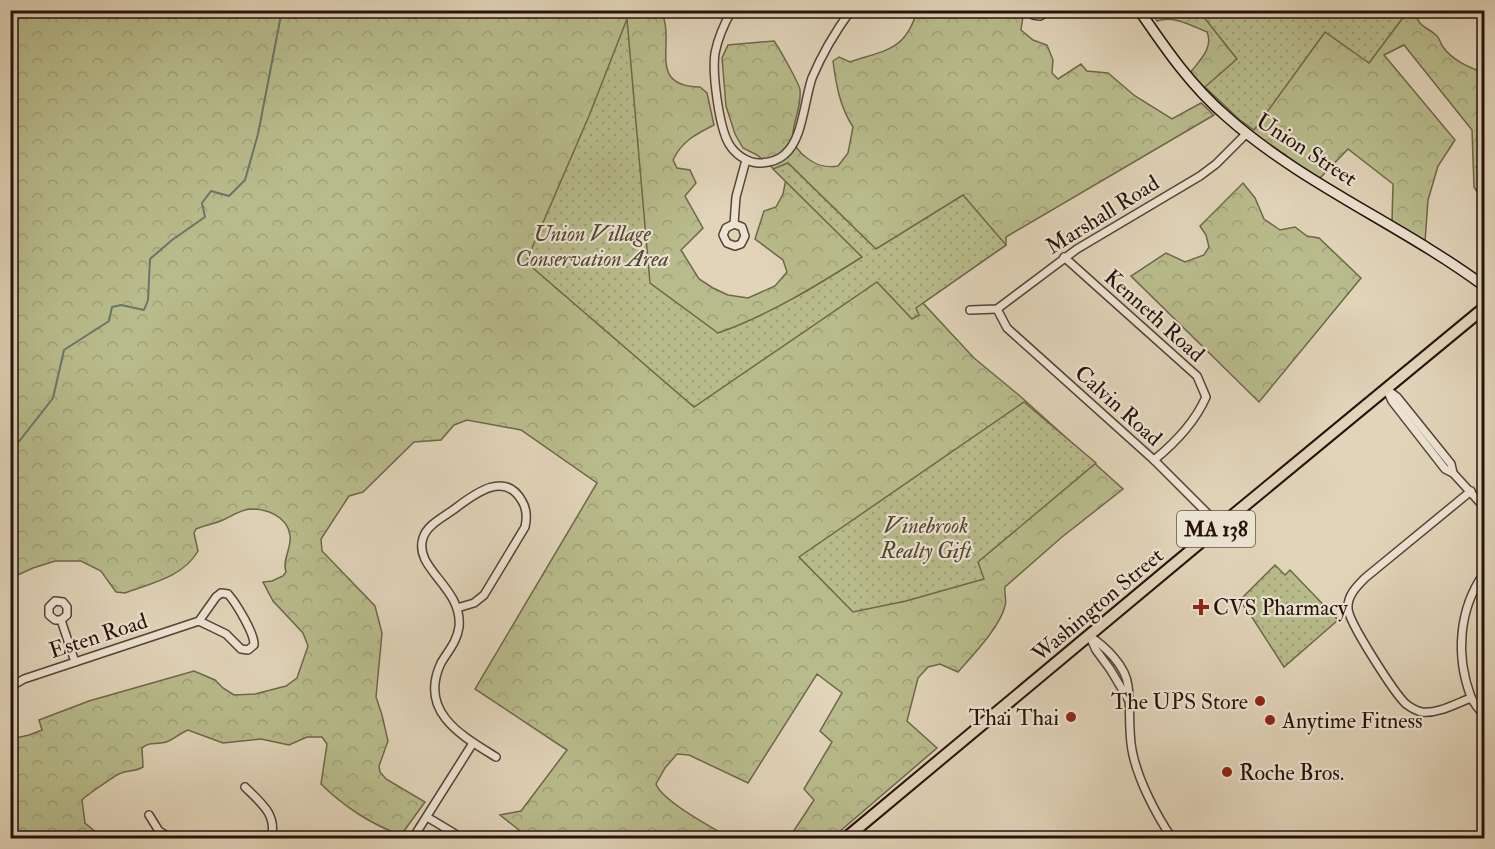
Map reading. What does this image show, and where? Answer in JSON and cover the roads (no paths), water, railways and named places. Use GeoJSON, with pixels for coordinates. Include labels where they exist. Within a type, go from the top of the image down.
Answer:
{"type":"FeatureCollection","features":[{"type":"Feature","properties":{"kind":"main road","name":"Union Street"},"geometry":{"type":"LineString","coordinates":[[1139,10],[1172,57],[1225,116],[1314,178],[1455,264],[1485,286]]}},
{"type":"Feature","properties":{"kind":"main road","name":"Washington Street"},"geometry":{"type":"LineString","coordinates":[[846,838],[1485,308]]}},
{"type":"Feature","properties":{"kind":"street"},"geometry":{"type":"LineString","coordinates":[[732,10],[719,37],[715,55],[716,88],[726,139],[736,153],[746,159],[763,163],[774,161],[792,147],[797,137],[812,80],[837,29],[850,10]]}},
{"type":"Feature","properties":{"kind":"street"},"geometry":{"type":"LineString","coordinates":[[1029,10],[1033,15],[1040,16],[1048,10]]}},
{"type":"Feature","properties":{"kind":"street","name":"Marshall Road"},"geometry":{"type":"LineString","coordinates":[[997,309],[1064,257],[1200,176],[1216,164],[1247,133]]}},
{"type":"Feature","properties":{"kind":"street"},"geometry":{"type":"LineString","coordinates":[[734,224],[736,197],[746,159]]}},
{"type":"Feature","properties":{"kind":"street","name":"Kenneth Road"},"geometry":{"type":"LineString","coordinates":[[1064,257],[1197,376],[1203,387],[1206,397],[1203,405],[1181,435],[1154,460]]}},
{"type":"Feature","properties":{"kind":"street"},"geometry":{"type":"LineString","coordinates":[[970,310],[997,309]]}},
{"type":"Feature","properties":{"kind":"street","name":"Calvin Road"},"geometry":{"type":"LineString","coordinates":[[997,309],[1007,328],[1154,460],[1220,526]]}},
{"type":"Feature","properties":{"kind":"street"},"geometry":{"type":"LineString","coordinates":[[1387,390],[1397,397],[1450,464],[1453,473],[1485,507]]}},
{"type":"Feature","properties":{"kind":"street"},"geometry":{"type":"LineString","coordinates":[[457,608],[474,603],[481,598],[525,527],[527,516],[525,506],[517,494],[508,488],[493,486],[478,492],[434,523],[423,538],[422,550],[426,562],[447,587],[457,608],[459,620],[457,637],[437,674],[436,698],[444,719],[452,728],[496,757]]}},
{"type":"Feature","properties":{"kind":"street"},"geometry":{"type":"LineString","coordinates":[[1471,491],[1365,578],[1350,595],[1348,609],[1353,626],[1362,641],[1406,704],[1424,712],[1440,710],[1471,698]]}},
{"type":"Feature","properties":{"kind":"street"},"geometry":{"type":"LineString","coordinates":[[1485,573],[1466,610],[1462,630],[1462,660],[1471,698],[1485,716]]}},
{"type":"Feature","properties":{"kind":"street"},"geometry":{"type":"LineString","coordinates":[[226,594],[234,602],[252,635],[254,645],[248,650],[240,649],[226,634],[199,621],[216,597],[226,594]]}},
{"type":"Feature","properties":{"kind":"street"},"geometry":{"type":"LineString","coordinates":[[61,620],[75,662]]}},
{"type":"Feature","properties":{"kind":"street","name":"Esten Road"},"geometry":{"type":"LineString","coordinates":[[12,682],[199,621]]}},
{"type":"Feature","properties":{"kind":"street"},"geometry":{"type":"LineString","coordinates":[[1089,636],[1103,645],[1121,669],[1129,685],[1131,745],[1134,761],[1158,815],[1172,838]]}},
{"type":"Feature","properties":{"kind":"street"},"geometry":{"type":"LineString","coordinates":[[413,838],[473,743]]}},
{"type":"Feature","properties":{"kind":"street"},"geometry":{"type":"LineString","coordinates":[[245,787],[270,813],[273,826],[271,838]]}},
{"type":"Feature","properties":{"kind":"street"},"geometry":{"type":"LineString","coordinates":[[149,815],[159,831],[171,838]]}},
{"type":"Feature","properties":{"kind":"street"},"geometry":{"type":"LineString","coordinates":[[427,817],[462,838]]}},
{"type":"Feature","properties":{"kind":"waterway"},"geometry":{"type":"LineString","coordinates":[[10,453],[53,398],[64,350],[109,321],[112,307],[121,305],[144,310],[148,300],[150,259],[205,217],[202,203],[211,191],[229,196],[245,180],[258,134],[282,10]]}},
{"type":"Feature","properties":{"kind":"place","name":"CVS Pharmacy"},"geometry":{"type":"Point","coordinates":[1201,607]}},
{"type":"Feature","properties":{"kind":"place","name":"The UPS Store"},"geometry":{"type":"Point","coordinates":[1260,701]}},
{"type":"Feature","properties":{"kind":"place","name":"Thai Thai"},"geometry":{"type":"Point","coordinates":[1071,717]}},
{"type":"Feature","properties":{"kind":"place","name":"Anytime Fitness"},"geometry":{"type":"Point","coordinates":[1270,720]}},
{"type":"Feature","properties":{"kind":"place","name":"Roche Bros."},"geometry":{"type":"Point","coordinates":[1227,772]}},
{"type":"Feature","properties":{"kind":"park label","name":"Union Village Conservation Area"},"geometry":{"type":"Point","coordinates":[592,246]}},
{"type":"Feature","properties":{"kind":"park label","name":"Vinebrook Realty Gift"},"geometry":{"type":"Point","coordinates":[926,538]}}]}
